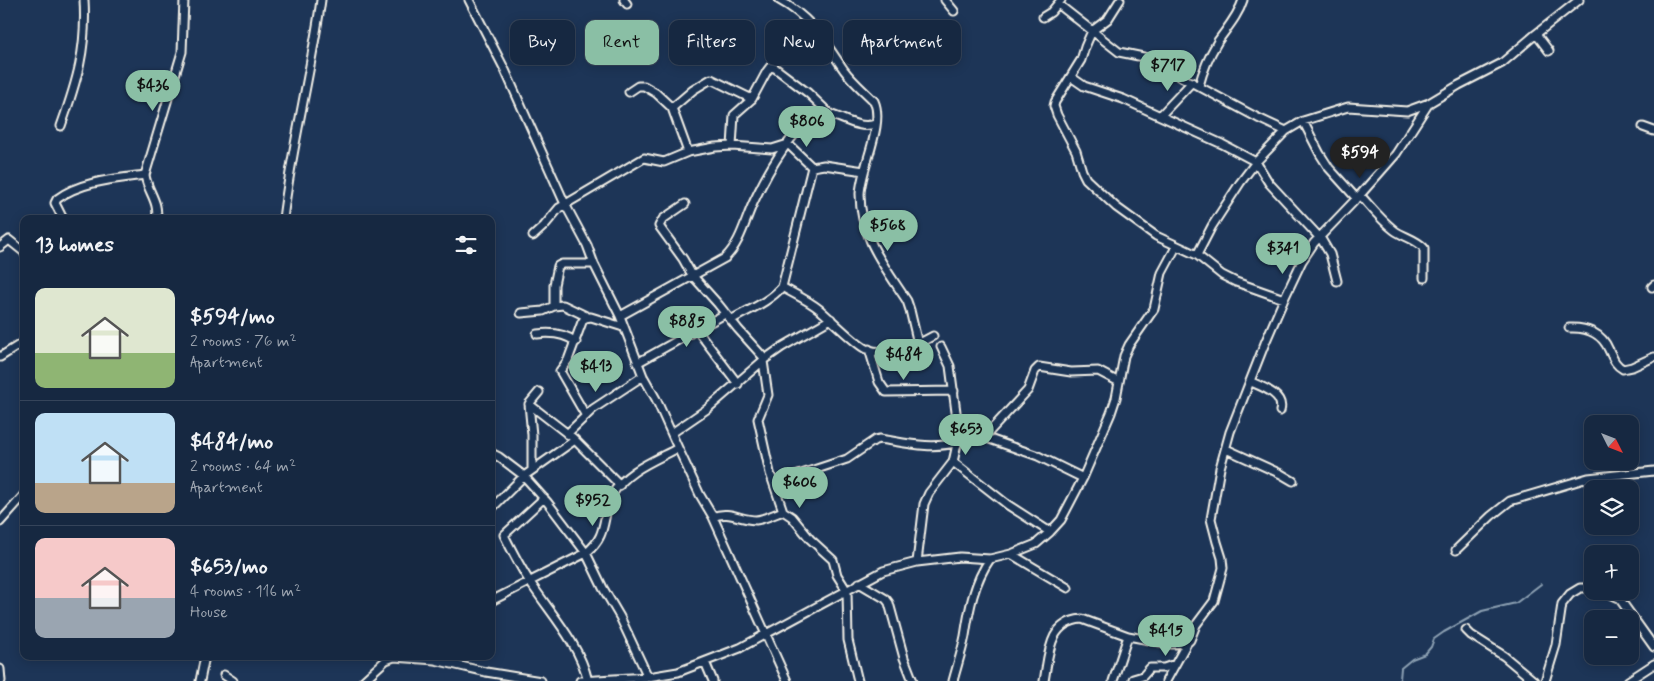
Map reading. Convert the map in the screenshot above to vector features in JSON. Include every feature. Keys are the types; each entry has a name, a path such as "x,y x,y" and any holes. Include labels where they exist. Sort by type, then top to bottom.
{"street":[{"path":"61,126 77,79 82,54 85,32 84,0"},
{"path":"156,215 157,208 147,186 145,175 182,52 184,0"},
{"path":"283,215 288,177 314,49 321,0"},
{"path":"469,0 505,70 565,204 587,245 594,264 620,316 637,363 713,517 787,681"},
{"path":"779,0 793,7 806,18 845,71 874,101 878,114 860,195 863,219 873,249 910,310 918,344"},
{"path":"945,0 954,11"},
{"path":"1120,0 1108,19 1092,31 1081,60 1056,97 1054,106 1076,152 1082,172 1086,178 1137,224 1176,247 1197,256 1216,272 1236,282 1284,299"},
{"path":"1160,116 1195,84 1209,56 1240,9 1243,0"},
{"path":"1197,256 1224,205 1256,162 1286,130 1302,120 1348,107 1407,111 1429,104 1444,93 1502,63 1579,0"},
{"path":"1042,16 1050,12 1059,2 1119,52 1138,57 1148,57 1258,118 1286,130"},
{"path":"1536,34 1549,51"},
{"path":"732,146 733,118 752,99 766,71 772,67 808,94 829,113 864,126 875,124"},
{"path":"1071,77 1084,86 1124,99 1256,162 1269,183 1320,238 1330,254 1336,281"},
{"path":"672,108 693,90 711,79 752,99"},
{"path":"629,92 638,86 644,86 656,93 672,108 688,152"},
{"path":"1166,681 1200,618 1214,601 1222,568 1222,558 1212,520 1220,468 1236,413 1284,299 1302,261 1320,238 1396,154 1429,104"},
{"path":"620,316 726,258 737,244 764,182 788,144 815,114 829,113"},
{"path":"1302,120 1329,168 1393,229 1405,238 1421,244 1424,248 1424,278"},
{"path":"1643,127 1654,131"},
{"path":"533,236 544,226 556,210 641,158 645,157 664,162 688,152 715,147 732,146 772,149 788,144"},
{"path":"788,144 812,167"},
{"path":"812,167 824,164 864,171"},
{"path":"731,320 766,301 782,287 812,167"},
{"path":"60,215 55,203 56,199 74,189 114,179 145,175"},
{"path":"685,204 663,219 659,226 692,275 764,360 768,395 758,419 764,449 783,511 792,516 810,538 833,560 837,575 847,591 848,645 858,681"},
{"path":"0,247 9,240 20,249"},
{"path":"544,498 504,535 529,581 579,654 585,681 648,677 678,672 740,648 883,571 917,562 960,557 990,559 1011,554 1036,544 1050,532 1060,520 1083,478 1111,413 1124,356 1129,345 1154,309 1162,273 1176,247"},
{"path":"554,306 554,285 558,266 562,264 594,264"},
{"path":"782,287 818,308 865,348 877,351 895,350 918,344 933,336"},
{"path":"521,313 543,312 554,306 563,305 588,316 623,326"},
{"path":"637,363 725,314"},
{"path":"586,416 560,372 576,342 582,322 588,316"},
{"path":"672,433 707,409 782,347 831,319"},
{"path":"1569,328 1578,328 1598,334 1608,347 1615,363 1624,369 1632,368 1654,357"},
{"path":"697,330 738,384"},
{"path":"537,334 546,332 565,335 576,342"},
{"path":"1,354 20,344"},
{"path":"917,562 924,504 929,493 953,462 958,442 959,431 950,366 941,347"},
{"path":"869,349 879,382 886,392 954,391"},
{"path":"978,435 989,432 1024,396 1035,371 1039,367 1071,372 1098,371 1119,382"},
{"path":"567,434 616,392 643,376"},
{"path":"1250,382 1276,396 1280,402 1280,411"},
{"path":"532,470 532,435 529,404 539,392"},
{"path":"529,404 575,440 620,485"},
{"path":"959,431 978,435 1038,456 1083,478"},
{"path":"774,483 847,459 875,440 880,439 926,446 945,446 958,442"},
{"path":"495,505 524,476 575,440"},
{"path":"495,599 592,549 604,530 612,496 620,485 630,475 678,448"},
{"path":"1226,449 1294,481"},
{"path":"495,455 524,476 544,498 586,553 603,588 620,616 648,677"},
{"path":"953,462 1008,505 1050,532"},
{"path":"1456,550 1510,501 1588,478 1654,471"},
{"path":"0,522 20,500"},
{"path":"713,517 725,514 755,520 783,511"},
{"path":"1011,554 1068,588"},
{"path":"953,681 973,594 983,568 990,559"},
{"path":"860,583 886,599 913,681"},
{"path":"1545,681 1556,645 1562,604 1570,594 1580,588 1584,588"},
{"path":"1620,600 1654,647"},
{"path":"1044,681 1052,640 1069,622 1082,619 1128,636 1171,644 1187,643"},
{"path":"1466,630 1504,656 1534,681"},
{"path":"1113,681 1128,636"},
{"path":"200,681 204,660"},
{"path":"364,681 386,660"},
{"path":"434,660 486,672 541,681"},
{"path":"704,662 714,681"},
{"path":"1133,679 1143,676 1150,668 1164,668 1175,664"},
{"path":"1628,681 1654,664"},
{"path":"0,669 0,681"},
{"path":"224,675 233,681"}],"waterway":[{"path":"1398,681 1401,668 1412,659 1425,654 1431,647 1434,639 1444,632 1482,611 1516,603 1541,584"}]}
